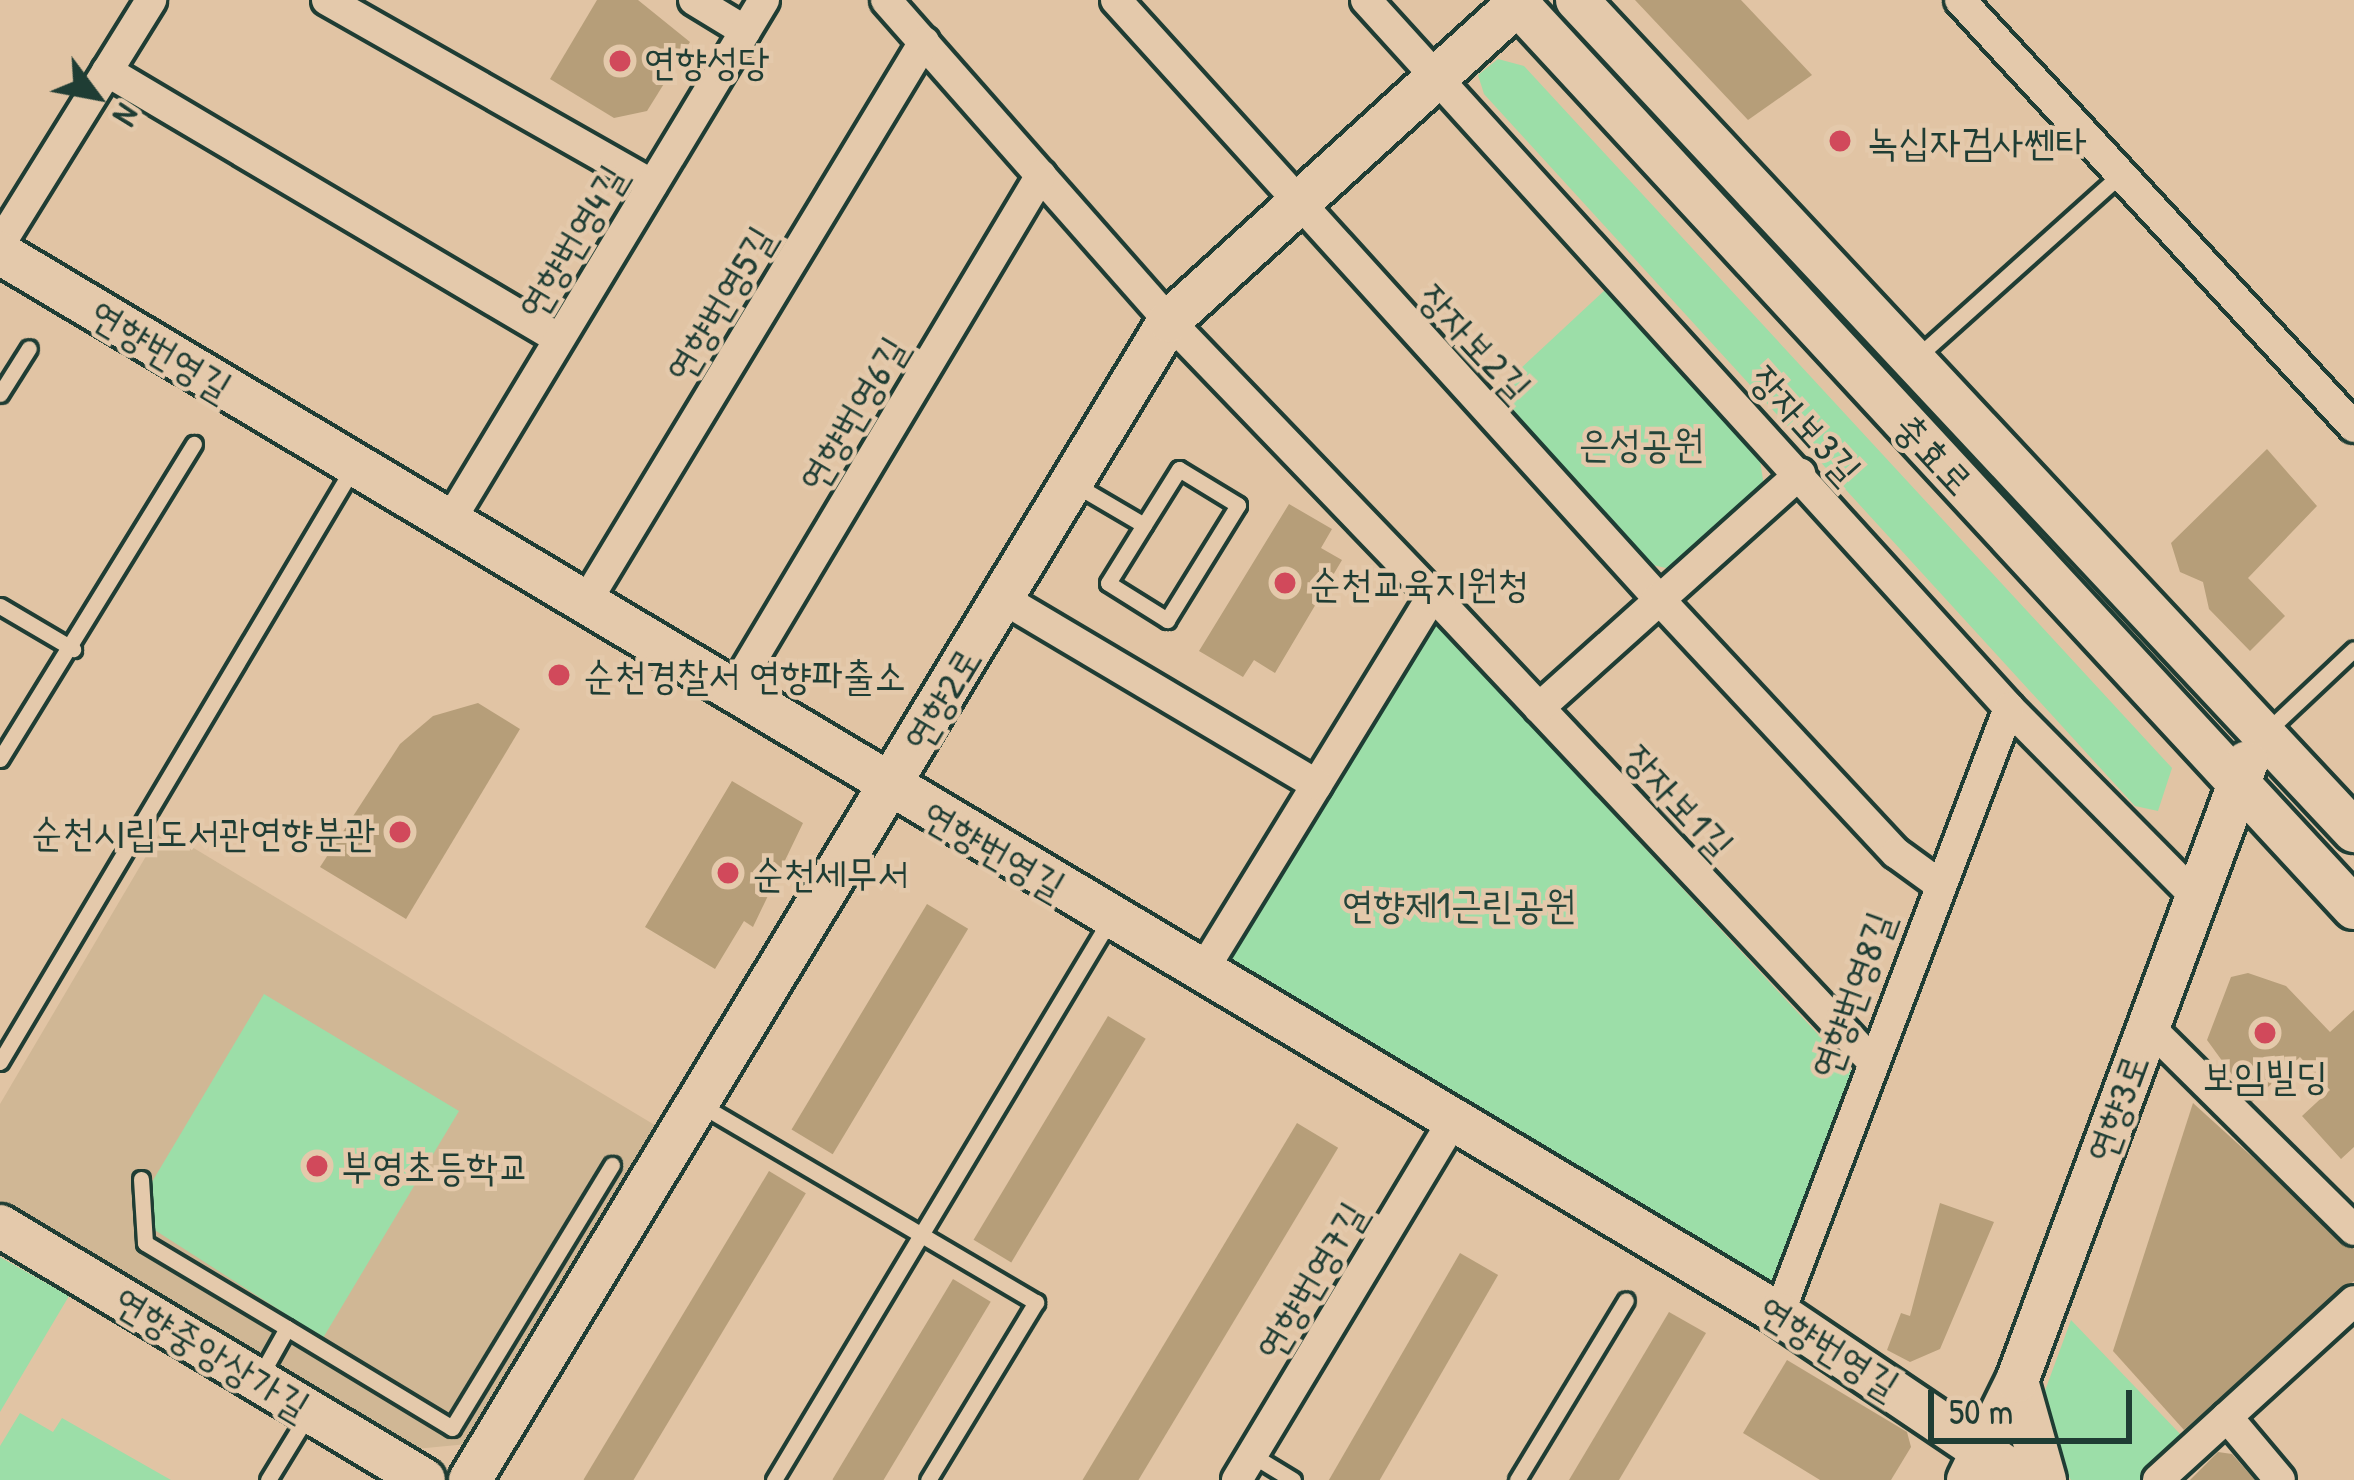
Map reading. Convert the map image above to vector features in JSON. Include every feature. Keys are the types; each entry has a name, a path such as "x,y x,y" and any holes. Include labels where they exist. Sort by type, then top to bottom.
{"street":[{"path":"0,244 151,0"},
{"path":"327,0 652,184"},
{"path":"694,0 745,31"},
{"name":"연향번영4길","path":"448,524 764,0"},
{"path":"886,0 1169,321"},
{"name":"장자보2길","path":"1116,0 1294,202 1658,598 1936,882"},
{"name":"장자보3길","path":"1366,0 2009,708 2194,895"},
{"name":"충효로","path":"1577,0 2354,831"},
{"path":"1960,0 2354,427"},
{"name":"연향2로","path":"470,1480 1169,321 1433,73 1518,1"},
{"name":"충효로","path":"1518,1 2354,908"},
{"name":"연향번영5길","path":"584,605 924,42"},
{"path":"107,71 559,339"},
{"name":"연향번영6길","path":"732,693 1041,176"},
{"name":"연향번영길","path":"0,254 888,788 1779,1314 1987,1469 2025,1480"},
{"name":"장자보1길","path":"1169,321 1869,1058"},
{"path":"1539,708 1800,474"},
{"path":"1203,970 1433,595"},
{"path":"1002,598 1317,785"},
{"name":"연향번영8길","path":"1779,1314 1869,1058 2009,708"},
{"name":"연향3로","path":"1987,1469 2236,780 2263,735"},
{"path":"2148,1026 2354,1230"},
{"name":"연향번영7길","path":"1244,1467 1452,1122"},
{"name":"연향중앙상가길","path":"0,1226 424,1480"},
{"path":"2158,1480 2354,1301"},
{"path":"2017,1381 2045,1480"},
{"path":"2228,1417 2280,1480"}],"lane":[{"path":"1913,360 2121,174"},
{"path":"0,394 29,348"},
{"path":"3,748 74,649 194,444"},
{"path":"0,1062 354,466"},
{"path":"1179,469 1238,505 1167,620 1108,583 1144,526 1179,469"},
{"path":"1072,483 1144,526"},
{"path":"0,606 74,649"},
{"path":"2263,735 2354,649"},
{"path":"774,1480 1111,918"},
{"path":"698,1103 1036,1302 928,1480"},
{"path":"141,1178 145,1243 452,1428 612,1166"},
{"path":"1517,1480 1626,1300"},
{"path":"257,1380 287,1328"},
{"path":"268,1480 309,1412"},
{"path":"1244,1467 1293,1480"}],"shaded area":[{"name":"부영초등학교","path":"162,829 658,1127 468,1444 415,1449 0,1204 0,1104"}],"green space":[{"path":"1498,59 1524,66 2172,768 2158,811 2135,806 1484,94 1478,75"},
{"name":"은성공원","path":"1606,289 1759,454 1765,493 1679,571 1644,563 1490,397"},
{"name":"연향제1근린공원","path":"1433,620 1854,1073 1767,1292 1232,972 1230,943"},
{"path":"264,994 459,1111 323,1338 150,1227 146,1192"},
{"path":"0,1257 69,1296 0,1412"},
{"path":"2071,1320 2183,1437 2141,1480 2071,1480 2052,1454 2043,1396"},
{"path":"20,1413 53,1432 62,1418 171,1480 0,1480 0,1446"}],"building":[{"name":"연향성당","path":"597,0 638,0 690,42 647,111 614,118 550,79"},
{"path":"1635,0 1741,0 1812,75 1748,120"},
{"path":"2267,449 2317,506 2248,578 2285,616 2250,651 2209,609 2203,582 2180,572 2171,543"},
{"name":"순천교육지원청","path":"1289,504 1332,529 1321,548 1342,560 1275,673 1254,660 1243,677 1199,651"},
{"name":"순천시립도서관연향분관","path":"478,703 520,729 406,919 320,867 400,744 433,716"},
{"name":"순천세무서","path":"732,781 803,823 753,927 744,921 715,969 645,927"},
{"path":"927,904 968,929 833,1154 792,1129"},
{"name":"보임빌딩","path":"2248,973 2286,986 2330,1032 2354,1010 2354,1147 2341,1159 2302,1116 2330,1090 2300,1057 2252,1102 2207,1040 2231,977"},
{"path":"1108,1016 1146,1039 1011,1262 974,1240"},
{"path":"2193,1103 2354,1249 2354,1281 2184,1430 2113,1351"},
{"path":"1297,1123 1338,1148 1138,1480 1082,1480"},
{"path":"769,1171 806,1193 633,1480 584,1480"},
{"path":"1940,1203 1994,1222 1940,1349 1910,1362 1887,1350 1901,1313 1910,1316"},
{"path":"1460,1253 1498,1275 1380,1480 1329,1480"},
{"path":"953,1279 991,1302 884,1480 832,1480"},
{"path":"1669,1312 1706,1333 1619,1480 1569,1480"},
{"path":"1787,1360 1907,1432 1911,1447 1891,1480 1820,1480 1743,1433"},
{"path":"2218,1452 2232,1454 2255,1480 2190,1480"}],"place":[{"name":"연향성당","path":"620,61"},
{"name":"녹십자검사쎈타","path":"1840,141"},
{"name":"순천교육지원청","path":"1285,583"},
{"name":"순천경찰서 연향파출소","path":"559,675"},
{"name":"순천시립도서관연향분관","path":"400,832"},
{"name":"순천세무서","path":"728,873"},
{"name":"보임빌딩","path":"2265,1033"},
{"name":"부영초등학교","path":"317,1166"}]}
